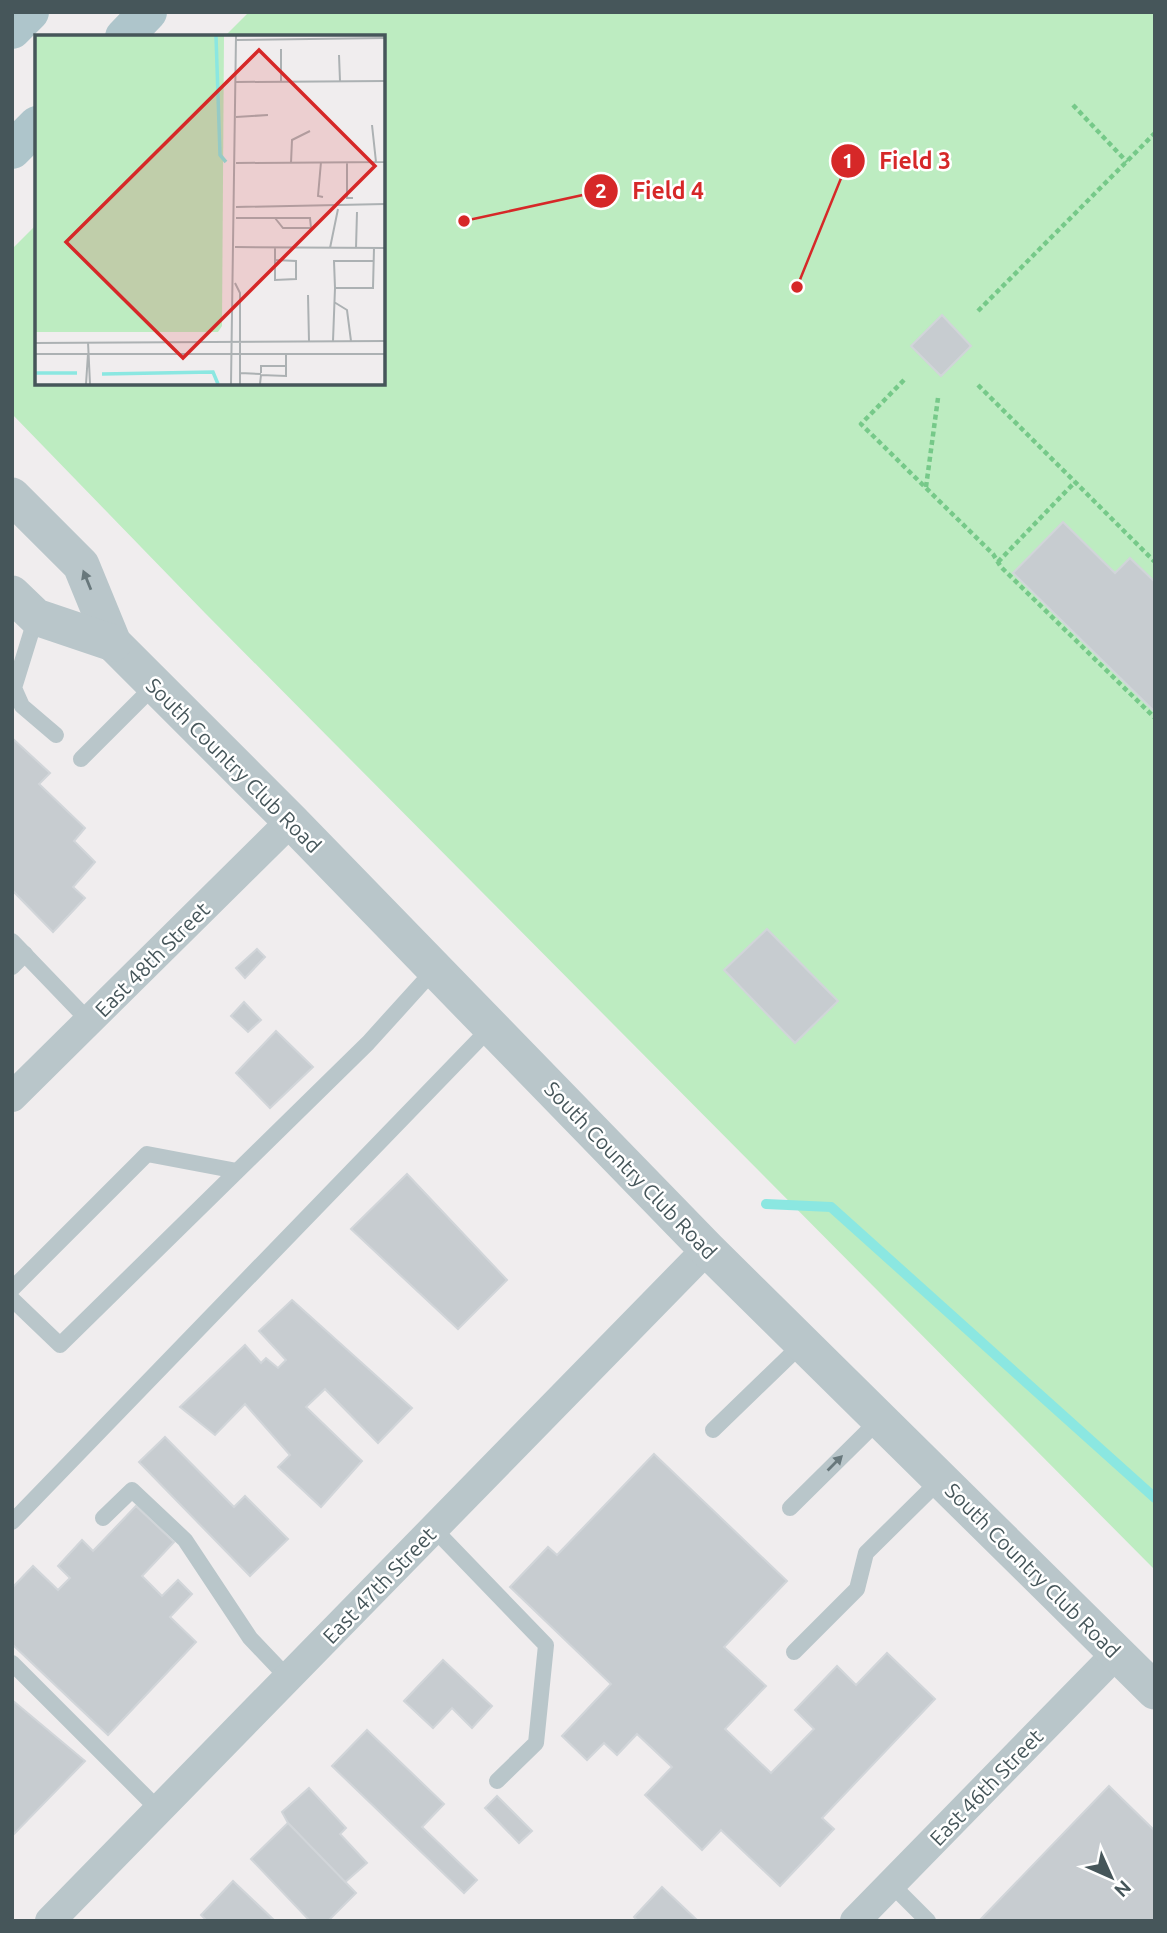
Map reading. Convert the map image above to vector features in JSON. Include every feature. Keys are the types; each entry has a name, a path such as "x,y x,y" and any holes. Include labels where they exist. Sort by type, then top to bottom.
{"main road":[{"path":"12,30 30,12"},
{"path":"126,35 148,12"},
{"path":"12,150 35,127"}],"street":[{"name":"South Country Club Road","path":"12,496 81,565 113,643"},
{"name":"South Country Club Road","path":"24,605 113,643 291,821 707,1249 1155,1690"},
{"name":"East 48th Street","path":"12,1097 291,821"},
{"name":"East 47th Street","path":"50,1921 707,1249"},
{"name":"East 46th Street","path":"855,1921 1117,1653"}],"lane":[{"path":"24,605 14,688 22,706 56,735"},
{"path":"81,759 155,685"},
{"path":"12,942 89,1021"},
{"path":"12,967 25,954"},
{"path":"12,1300 60,1345 368,1043 435,969"},
{"path":"12,1522 491,1027"},
{"path":"12,1289 147,1154 237,1171"},
{"path":"713,1430 803,1343"},
{"path":"790,1508 880,1419"},
{"path":"794,1652 857,1589 866,1553 941,1479"},
{"path":"103,1518 132,1490 185,1540 250,1638 288,1678"},
{"path":"433,1529 546,1645 536,1743 497,1781"},
{"path":"12,1663 159,1810"},
{"path":"891,1884 928,1921"}],"path":[{"path":"1073,105 1127,162"},
{"path":"978,311 1155,133"},
{"path":"904,380 861,424 1155,718"},
{"path":"978,385 1155,562"},
{"path":"925,488 938,398"},
{"path":"998,562 1075,482"}],"green space":[{"path":"249,12 1155,12 1155,1570 205,613 12,414 12,249 35,226 35,385 385,385 385,35 226,35"}],"building":[{"path":"942,315 971,346 941,376 911,346"},
{"path":"1063,522 1115,573 1130,558 1155,582 1155,712 1013,573"},
{"path":"12,738 50,773 39,784 85,828 74,841 95,862 73,887 85,898 53,932 12,890"},
{"path":"767,929 838,1001 795,1043 724,970"},
{"path":"257,949 265,957 245,978 236,968"},
{"path":"244,1002 261,1020 248,1032 231,1016"},
{"path":"276,1031 313,1067 270,1108 236,1073"},
{"path":"407,1174 507,1280 458,1329 351,1229"},
{"path":"292,1300 412,1408 378,1443 325,1389 306,1407 362,1461 321,1507 278,1467 290,1455 245,1404 215,1435 180,1407 245,1345 261,1363 266,1358 278,1368 286,1360 259,1331"},
{"path":"165,1437 234,1507 245,1496 288,1539 250,1576 139,1462"},
{"path":"654,1454 787,1581 724,1647 766,1686 725,1729 771,1773 814,1729 795,1710 837,1666 856,1685 887,1653 935,1699 822,1818 834,1829 780,1886 721,1830 702,1850 645,1795 672,1767 637,1734 617,1755 604,1743 587,1760 562,1736 611,1684 510,1587 548,1547 557,1555"},
{"path":"136,1506 174,1542 142,1576 162,1596 178,1580 192,1594 170,1617 196,1642 108,1735 12,1644 12,1588 33,1566 58,1590 70,1578 58,1566 82,1540 93,1551"},
{"path":"443,1660 492,1706 472,1728 452,1708 433,1728 404,1701"},
{"path":"12,1700 85,1761 12,1836"},
{"path":"367,1730 444,1804 422,1827 477,1880 464,1893 332,1766"},
{"path":"1109,1786 1155,1831 1155,1921 979,1921"},
{"path":"309,1788 346,1828 340,1834 367,1863 344,1883 288,1823 282,1812"},
{"path":"497,1796 532,1831 519,1843 485,1808"},
{"path":"288,1823 356,1893 328,1921 310,1921 251,1859"},
{"path":"233,1881 275,1921 207,1921 201,1915"},
{"path":"662,1887 698,1921 638,1921 634,1917"}],"waterway":[{"path":"766,1204 831,1207 1155,1498"}],"place":[{"name":"Field 4","path":"464,221"},
{"name":"Field 3","path":"797,287"}]}
